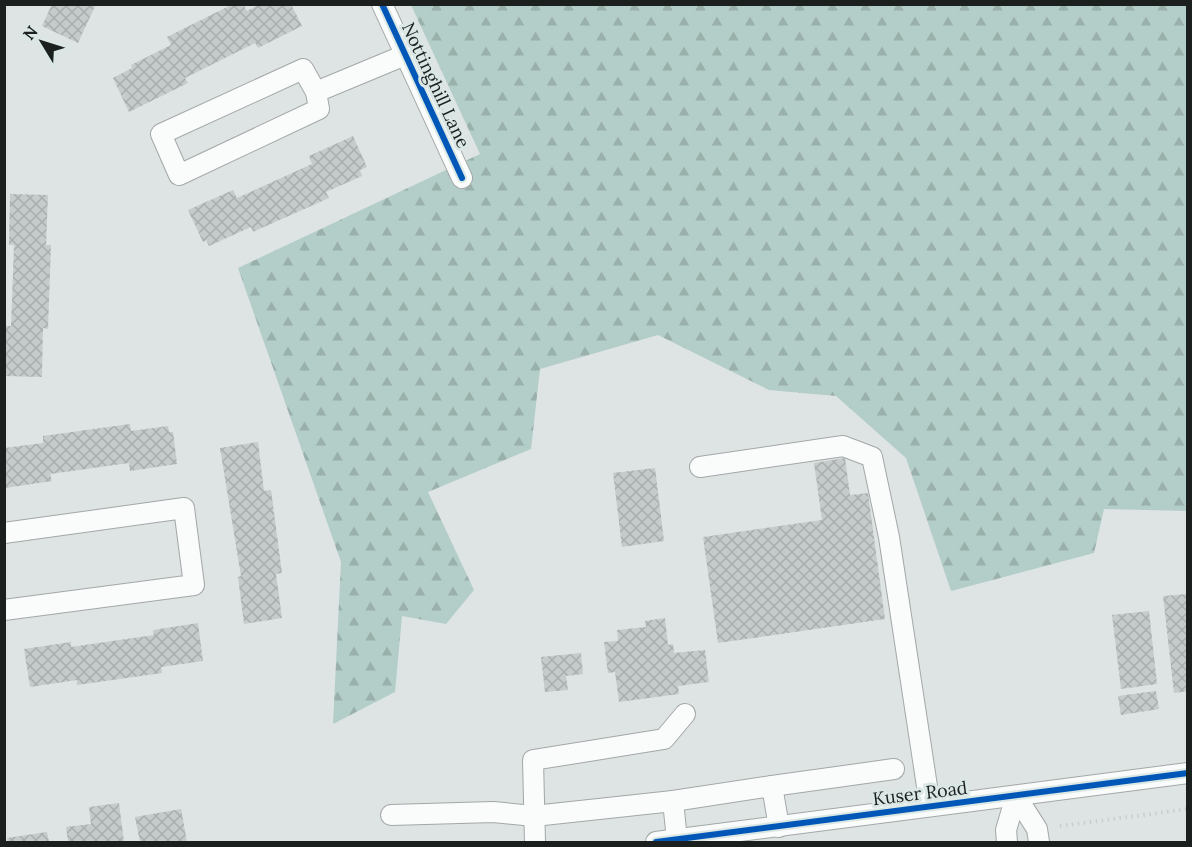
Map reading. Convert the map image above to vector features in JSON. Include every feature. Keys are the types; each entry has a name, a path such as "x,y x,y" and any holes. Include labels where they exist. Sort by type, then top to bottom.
{"street":[{"name":"Nottinghill Lane","path":"382,4 462,178"},
{"path":"316,92 405,55"},
{"path":"303,69 316,92 319,109 179,175 161,134 303,69"},
{"path":"700,467 843,446 872,457 889,537 930,806"},
{"path":"4,533 184,508 194,585 4,609"},
{"path":"535,843 532,760 664,739 685,714"},
{"path":"391,814 492,812 534,816 673,801 894,769"},
{"name":"Kuser Road","path":"656,843 1188,773"},
{"path":"772,786 779,827"},
{"path":"1007,843 1006,830 1016,796"},
{"path":"1016,796 1037,829 1039,843"},
{"path":"673,801 677,840"}],"path":[{"path":"1060,826 1188,809"}],"green space":[{"path":"411,5 1187,5 1187,511 1104,509 1094,553 951,591 906,458 836,396 769,390 658,335 540,369 531,449 428,492 474,590 446,624 402,616 395,692 333,724 341,562 238,268 480,154"}],"building":[{"path":"52,4 96,4 78,43 42,26"},
{"path":"233,4 243,4 247,11 260,4 291,4 302,26 258,48 255,43 185,78 188,83 129,112 113,78 132,68 131,65 171,45 167,37"},
{"path":"353,136 367,167 360,170 362,176 326,192 329,198 253,232 251,227 209,246 206,240 203,242 188,210 233,190 237,198 312,164 309,156"},
{"path":"10,194 48,195 46,245 51,245 48,329 43,328 42,377 4,376 6,326 11,326 14,245 9,245"},
{"path":"130,424 131,431 168,426 169,432 173,432 177,464 130,471 129,463 50,474 52,481 5,488 4,448 43,443 43,436"},
{"path":"258,442 264,491 271,490 282,573 276,574 282,618 244,624 238,577 241,576 220,448"},
{"path":"845,458 850,495 868,493 885,619 718,643 703,537 822,520 814,463"},
{"path":"655,468 664,541 622,547 613,473"},
{"path":"1187,594 1188,691 1174,693 1163,596"},
{"path":"1149,611 1157,684 1121,689 1112,615"},
{"path":"665,618 668,645 673,644 674,653 705,650 709,682 678,686 679,694 619,702 615,672 608,673 604,642 618,641 617,630 646,627 645,621"},
{"path":"198,623 203,661 161,667 162,673 77,685 77,680 30,687 24,649 71,642 71,647 154,635 153,630"},
{"path":"581,653 583,674 566,676 568,690 545,692 541,657"},
{"path":"1156,691 1159,709 1121,715 1118,696"},
{"path":"119,803 124,842 68,842 66,827 91,824 89,807"},
{"path":"181,809 187,842 140,842 135,817"},
{"path":"47,832 49,842 8,842 7,838"}],"cycle path":[{"path":"382,4 462,178"},
{"path":"656,842 1188,773"}]}
